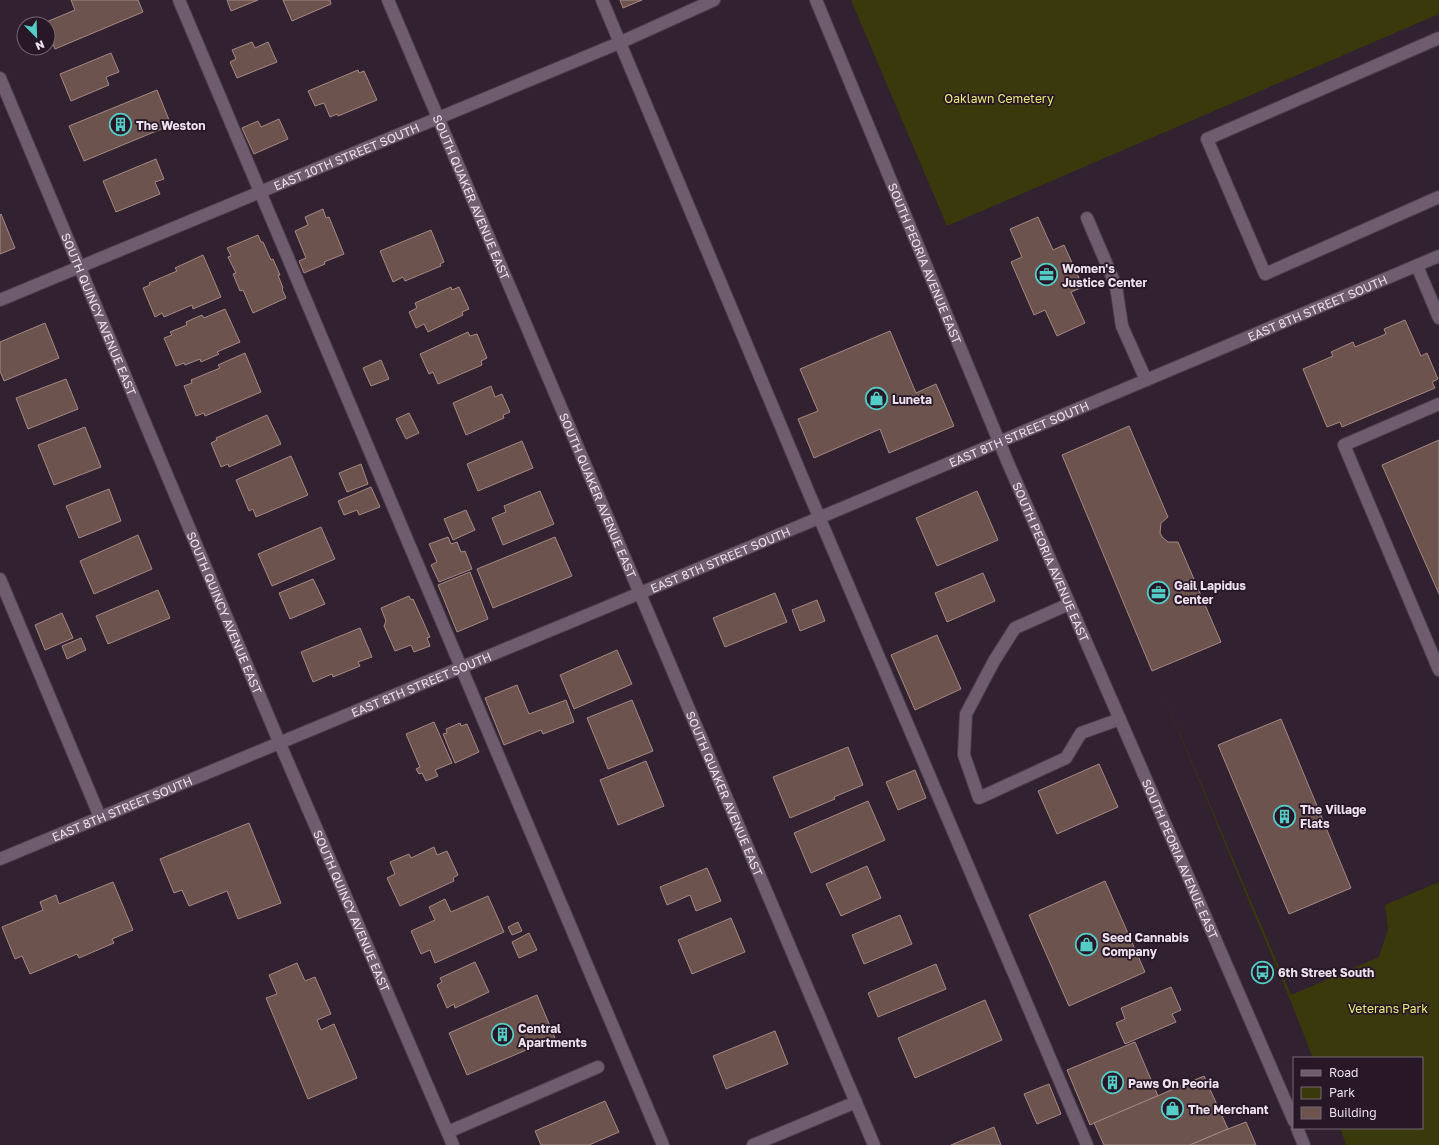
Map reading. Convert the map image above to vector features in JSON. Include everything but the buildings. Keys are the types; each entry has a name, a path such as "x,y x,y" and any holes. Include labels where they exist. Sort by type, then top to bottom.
{"street":[{"path":"179,0 459,668 663,1145"},
{"name":"SOUTH QUAKER AVENUE EAST","path":"388,0 874,1145"},
{"path":"602,0 819,517 1087,1145"},
{"name":"EAST 10TH STREET SOUTH","path":"0,300 620,43 714,0"},
{"name":"SOUTH PEORIA AVENUE EAST","path":"816,0 999,442 1293,1119"},
{"path":"1438,40 1207,138 1265,274 1439,197"},
{"name":"SOUTH QUINCY AVENUE EAST","path":"0,78 280,744 453,1145"},
{"path":"1087,218 1116,286 1122,326 1146,380"},
{"name":"EAST 8TH STREET SOUTH","path":"0,859 280,744 1439,256"},
{"path":"1416,266 1439,318"},
{"path":"1439,404 1344,445 1439,670"},
{"path":"0,579 100,817"},
{"path":"1069,604 1015,628 994,660 966,714 964,755 979,798 1066,758 1081,733 1120,719"},
{"path":"448,1132 598,1067"},
{"path":"753,1145 856,1102"},
{"path":"1297,1129 1304,1145"}],"green space":[{"name":"Oaklawn Cemetery","path":"851,0 1439,0 1439,14 947,226"},
{"name":"Veterans Park","path":"1157,680 1291,995 1379,957 1388,929 1385,905 1439,882 1439,1145 1346,1145 1340,1129 1423,1129 1423,1057 1313,1057"}],"place":[{"name":"The Weston","path":"120,125"},
{"name":"Women's Justice Center","path":"1047,275"},
{"name":"Luneta","path":"877,399"},
{"name":"Gail Lapidus Center","path":"1159,592"},
{"name":"The Village Flats","path":"1285,816"},
{"name":"Seed Cannabis Company","path":"1087,944"},
{"name":"6th Street South","path":"1263,972"},
{"name":"Central Apartments","path":"502,1035"},
{"name":"Paws On Peoria","path":"1113,1083"},
{"name":"The Merchant","path":"1173,1109"}]}
